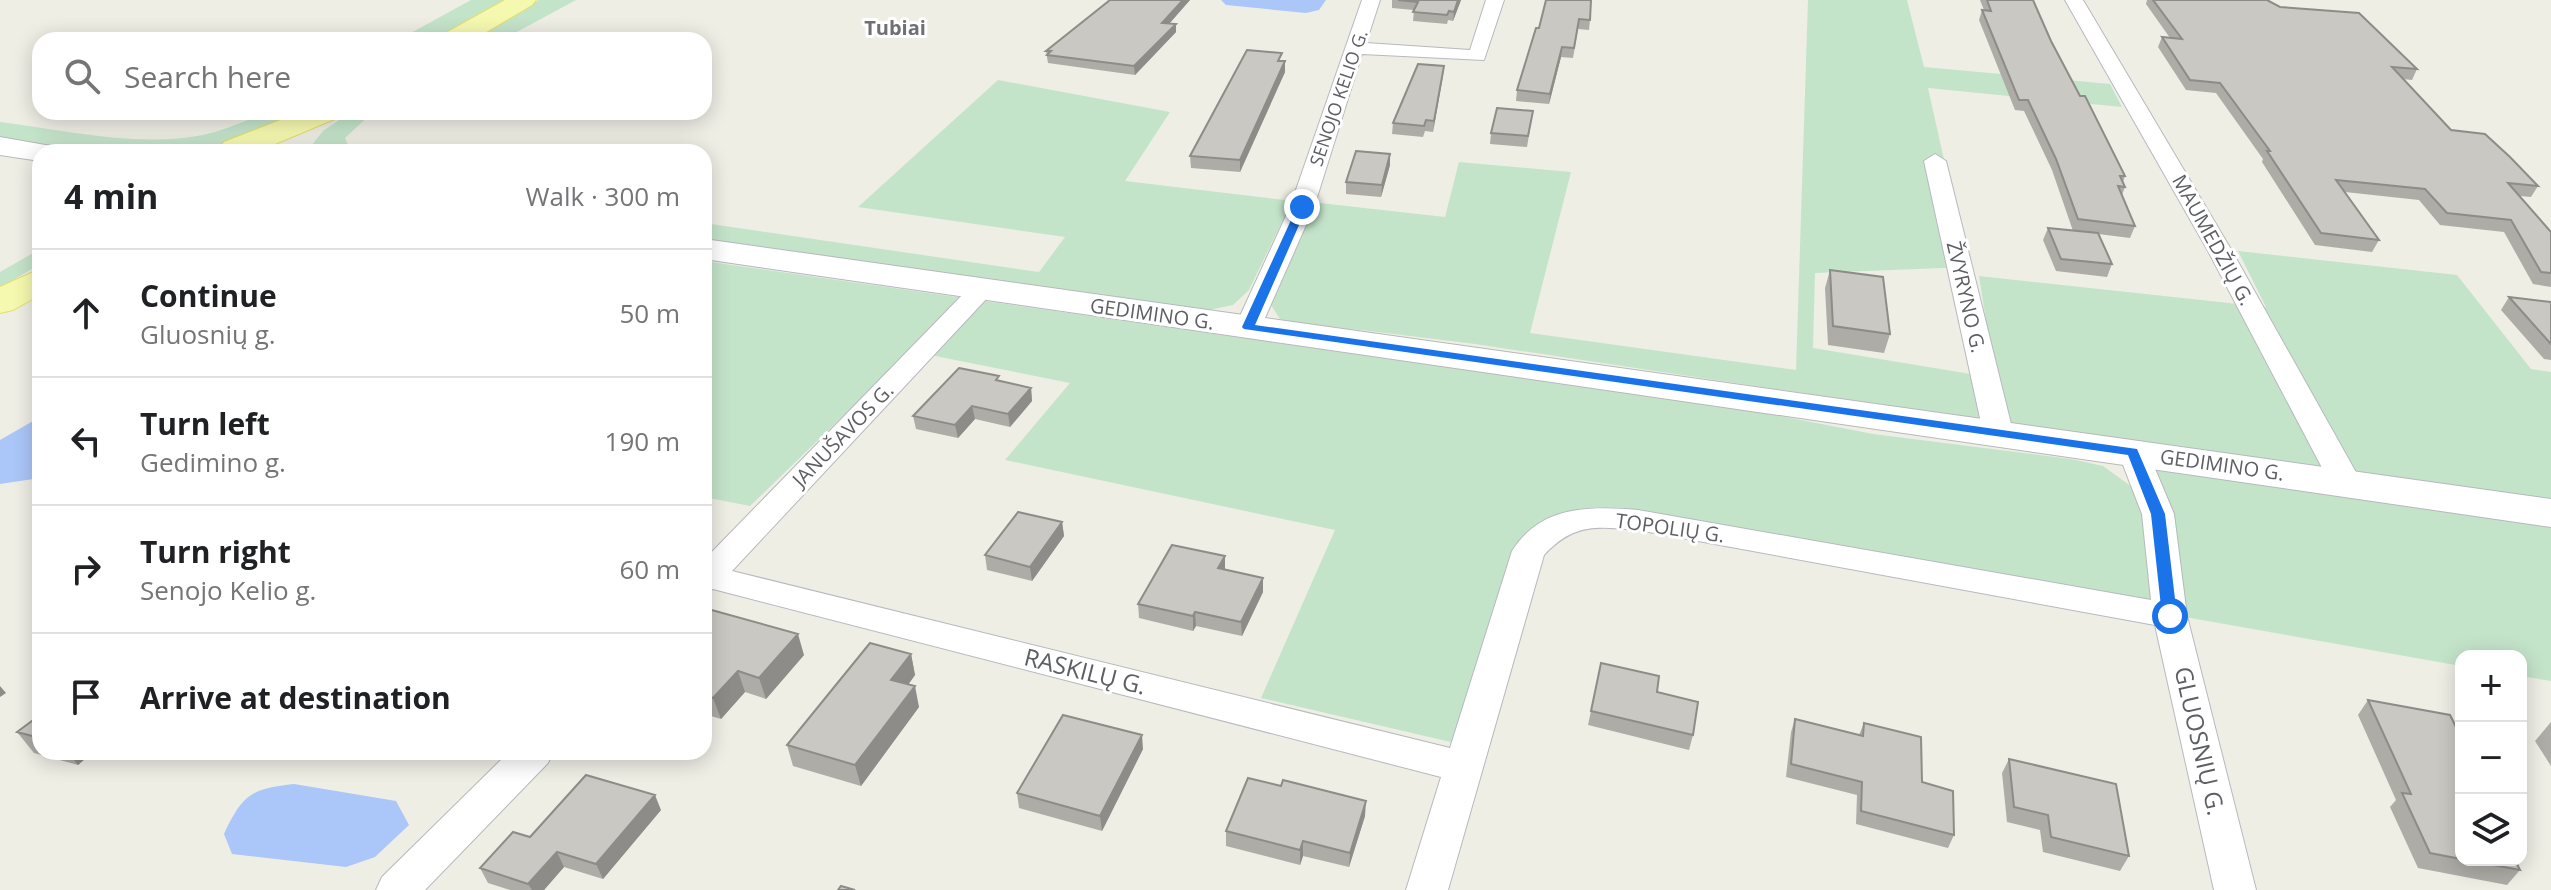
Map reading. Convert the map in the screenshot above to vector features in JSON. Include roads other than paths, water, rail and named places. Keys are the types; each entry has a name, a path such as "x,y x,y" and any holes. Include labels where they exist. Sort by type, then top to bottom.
{"main road":[{"path":"468,32 523,0"},
{"path":"243,144 308,120"},
{"path":"304,144 328,120"},
{"path":"0,146 32,151"},
{"name":"GEDIMINO G.","path":"712,250 2551,513"}],"street":[{"name":"SENOJO KELIO G.","path":"1248,327 1302,207 1371,0"},
{"path":"1356,48 1477,56 1495,0"},
{"name":"MAUMEDŽIŲ G.","path":"2074,0 2213,238 2346,483"},
{"name":"ŽVYRYNO G.","path":"1935,161 1998,432"},
{"name":"JANUŠAVOS G.","path":"712,572 981,290"},
{"name":"GLUOSNIŲ G.","path":"2133,452 2158,514 2170,616 2235,890"},
{"name":"TOPOLIŲ G.","path":"1427,890 1529,551 1547,529 1581,517 1638,520 2170,616"},
{"name":"RASKILŲ G.","path":"712,579 1463,767"},
{"path":"397,890 526,760"}],"water":[{"path":"1221,0 1326,0 1319,10 1306,13 1226,5"},
{"path":"32,422 32,479 0,484 0,440"},
{"path":"294,784 396,801 409,825 375,857 346,867 232,854 224,834 243,802 258,791"}],"district":[{"name":"Tubiai","path":"895,28"}]}
